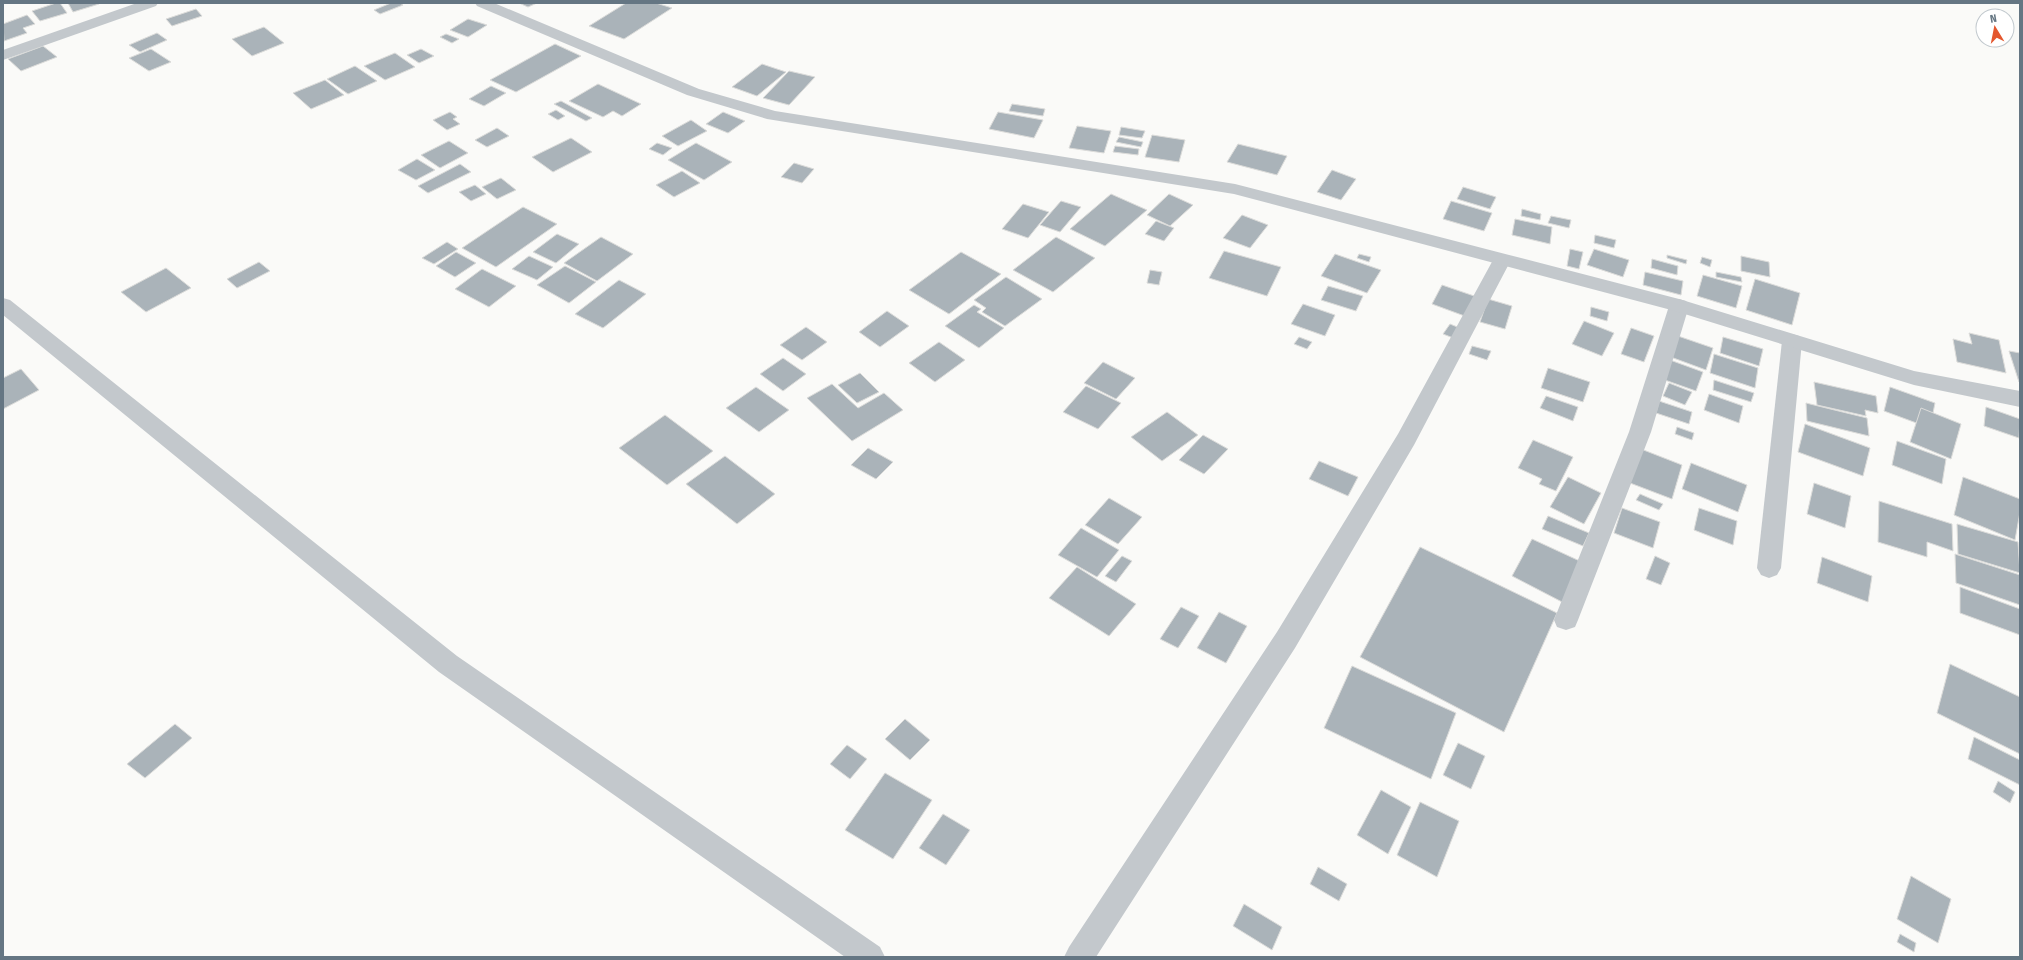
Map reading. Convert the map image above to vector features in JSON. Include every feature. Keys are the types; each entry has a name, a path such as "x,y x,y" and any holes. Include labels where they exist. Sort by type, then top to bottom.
{"street":[{"path":"3,55 151,3"},
{"path":"482,3 693,92 773,116 1235,189 1679,306 1914,378 2020,399"},
{"path":"1079,957 1286,640 1406,439 1502,260"},
{"path":"3,305 448,664 870,957"},
{"path":"1566,620 1640,432 1679,306"},
{"path":"1769,568 1792,341"}],"building":[{"path":"60,3 67,13 40,21 32,11"},
{"path":"68,3 98,3 99,4 73,12"},
{"path":"391,3 400,3 403,5 380,14 374,10"},
{"path":"519,3 537,3 528,7"},
{"path":"626,3 656,3 672,8 624,39 589,26"},
{"path":"196,9 202,16 172,26 166,19"},
{"path":"27,15 35,24 23,28 27,33 4,41 3,24"},
{"path":"468,19 487,25 468,37 450,30"},
{"path":"264,27 284,43 252,56 232,39"},
{"path":"157,33 167,40 140,52 129,45"},
{"path":"446,34 459,39 452,43 440,37"},
{"path":"555,44 581,56 516,92 490,80"},
{"path":"43,46 57,57 21,71 8,59"},
{"path":"151,49 171,62 149,71 129,58"},
{"path":"421,49 434,56 419,63 407,55"},
{"path":"395,53 415,67 385,80 364,66"},
{"path":"762,64 786,72 757,96 732,87"},
{"path":"355,66 377,81 348,94 327,79"},
{"path":"789,71 815,77 789,105 763,98"},
{"path":"325,80 344,95 311,109 293,93"},
{"path":"598,84 641,104 622,116 613,111 603,117 569,101"},
{"path":"491,86 506,93 484,106 469,99"},
{"path":"561,101 592,118 586,121 554,104"},
{"path":"1012,104 1045,109 1043,116 1009,111"},
{"path":"556,110 565,116 558,120 548,114"},
{"path":"450,112 457,117 453,119 460,124 447,130 433,120"},
{"path":"723,112 745,121 728,133 706,124"},
{"path":"998,112 1043,120 1034,138 989,129"},
{"path":"691,120 707,131 678,146 662,136"},
{"path":"1077,126 1111,131 1104,153 1069,148"},
{"path":"1121,127 1145,131 1142,138 1119,135"},
{"path":"497,128 509,136 487,147 475,140"},
{"path":"1152,135 1185,140 1179,162 1145,157"},
{"path":"1119,137 1143,142 1141,147 1116,142"},
{"path":"571,138 592,152 553,172 532,157"},
{"path":"449,141 468,153 440,168 421,155"},
{"path":"657,143 672,148 663,155 649,149"},
{"path":"696,143 732,162 704,180 668,160"},
{"path":"1238,144 1287,156 1277,175 1227,162"},
{"path":"1115,146 1139,149 1138,155 1113,152"},
{"path":"417,159 435,170 416,180 398,170"},
{"path":"794,163 814,169 802,183 781,177"},
{"path":"460,164 471,172 428,193 418,186"},
{"path":"1332,170 1356,179 1341,200 1317,192"},
{"path":"682,171 700,183 674,197 656,185"},
{"path":"501,178 516,190 497,199 482,187"},
{"path":"475,185 486,194 471,201 459,192"},
{"path":"1463,187 1496,197 1490,209 1457,199"},
{"path":"1111,194 1147,210 1105,246 1070,229"},
{"path":"1169,194 1193,205 1170,226 1147,215"},
{"path":"1061,201 1081,207 1060,232 1040,225"},
{"path":"1451,201 1492,213 1484,231 1443,219"},
{"path":"1023,204 1049,212 1028,238 1002,229"},
{"path":"523,207 557,224 496,267 462,248"},
{"path":"1522,209 1541,214 1540,220 1521,216"},
{"path":"1242,215 1268,225 1250,248 1223,238"},
{"path":"1551,216 1571,220 1569,228 1548,223"},
{"path":"1515,219 1552,227 1550,244 1512,235"},
{"path":"1156,221 1174,228 1164,241 1145,234"},
{"path":"557,234 579,244 556,263 533,252"},
{"path":"1595,235 1616,240 1614,248 1594,243"},
{"path":"601,237 633,254 597,281 564,263"},
{"path":"1056,237 1095,258 1053,292 1013,270"},
{"path":"447,242 458,249 434,264 422,258"},
{"path":"1570,249 1583,252 1579,269 1567,266"},
{"path":"1594,249 1629,260 1623,277 1587,265"},
{"path":"1224,251 1281,267 1267,296 1209,278"},
{"path":"456,252 476,263 455,277 436,266"},
{"path":"961,252 1001,274 949,314 909,290"},
{"path":"1335,254 1381,270 1367,293 1321,276"},
{"path":"1359,254 1371,257 1369,262 1357,258"},
{"path":"1667,255 1687,260 1686,264 1667,258"},
{"path":"529,256 553,267 537,280 512,269"},
{"path":"1741,256 1769,262 1770,277 1741,271"},
{"path":"1702,257 1712,260 1710,267 1700,263"},
{"path":"1652,259 1678,266 1677,275 1651,268"},
{"path":"259,262 270,271 237,288 227,279"},
{"path":"565,266 596,282 569,303 537,285"},
{"path":"166,268 191,288 146,312 121,292"},
{"path":"482,269 516,286 489,307 455,289"},
{"path":"1150,270 1162,272 1159,285 1147,283"},
{"path":"1645,272 1683,281 1681,295 1643,285"},
{"path":"1716,272 1741,277 1742,282 1716,277"},
{"path":"1703,275 1742,286 1736,308 1697,296"},
{"path":"1006,277 1042,299 1005,326 982,312 986,308 974,300"},
{"path":"1755,279 1800,293 1792,325 1746,310"},
{"path":"619,280 646,294 603,328 575,314"},
{"path":"1442,285 1480,298 1470,318 1432,304"},
{"path":"1328,286 1363,296 1356,311 1321,300"},
{"path":"1488,299 1512,306 1505,329 1480,322"},
{"path":"1303,304 1335,315 1325,336 1291,324"},
{"path":"974,305 981,309 977,312 1004,328 979,348 945,326"},
{"path":"1591,307 1609,312 1607,321 1590,316"},
{"path":"887,311 909,326 880,347 859,332"},
{"path":"1584,321 1614,333 1602,356 1572,344"},
{"path":"1450,324 1467,331 1461,341 1443,334"},
{"path":"806,327 827,342 802,360 780,345"},
{"path":"1631,328 1654,336 1644,362 1621,354"},
{"path":"1969,333 1999,340 2006,373 1957,362 1953,339 1972,344"},
{"path":"1675,335 1713,348 1706,370 1668,356"},
{"path":"1299,337 1312,342 1307,349 1294,344"},
{"path":"1723,337 1763,349 1759,366 1720,353"},
{"path":"939,342 965,360 935,382 909,363"},
{"path":"1472,346 1491,351 1487,360 1469,354"},
{"path":"2009,351 2020,353 2020,382 2019,382"},
{"path":"1714,354 1758,368 1755,388 1710,373"},
{"path":"783,358 806,374 783,391 760,374"},
{"path":"1670,360 1703,372 1696,391 1662,379"},
{"path":"1103,362 1135,378 1116,399 1084,383"},
{"path":"1548,368 1590,382 1583,402 1541,388"},
{"path":"21,369 39,390 3,409 3,378"},
{"path":"860,373 879,392 857,403 838,385"},
{"path":"1714,380 1754,393 1751,402 1713,390"},
{"path":"1814,382 1876,396 1878,413 1865,410 1866,416 1817,405"},
{"path":"1669,383 1692,392 1685,405 1663,396"},
{"path":"832,384 858,408 884,393 903,410 852,441 807,398"},
{"path":"1086,386 1121,403 1098,429 1063,412"},
{"path":"756,387 789,410 759,432 726,408"},
{"path":"1890,387 1935,403 1930,428 1884,411"},
{"path":"1709,394 1743,406 1739,423 1704,410"},
{"path":"1546,396 1578,407 1573,421 1540,408"},
{"path":"1659,401 1692,412 1689,424 1656,413"},
{"path":"1806,403 1867,418 1869,436 1807,421"},
{"path":"1986,407 2020,419 2019,438 1984,426"},
{"path":"1921,408 1961,424 1951,459 1910,442"},
{"path":"1167,412 1198,435 1162,461 1131,437"},
{"path":"665,415 713,451 667,485 619,448"},
{"path":"1805,424 1870,448 1863,476 1798,452"},
{"path":"1677,427 1694,433 1692,440 1675,434"},
{"path":"1203,435 1228,449 1204,474 1179,460"},
{"path":"1533,440 1573,457 1556,491 1539,484 1542,479 1518,468"},
{"path":"1897,441 1946,459 1942,484 1892,465"},
{"path":"868,448 893,462 876,479 851,465"},
{"path":"1641,449 1682,465 1672,499 1630,483"},
{"path":"725,456 775,494 737,524 686,484"},
{"path":"1319,461 1358,477 1348,496 1309,479"},
{"path":"1691,463 1747,485 1738,512 1682,489"},
{"path":"1568,477 1601,493 1584,524 1550,507"},
{"path":"1963,477 2020,499 2020,512 2015,540 1954,515"},
{"path":"1814,483 1851,496 1845,528 1807,514"},
{"path":"1640,494 1663,504 1659,510 1636,500"},
{"path":"1109,498 1142,517 1118,544 1085,525"},
{"path":"1879,501 1952,524 1953,551 1927,542 1927,557 1878,542"},
{"path":"1622,508 1660,522 1653,548 1614,533"},
{"path":"1699,508 1737,521 1733,545 1694,530"},
{"path":"1548,516 1589,533 1583,546 1542,529"},
{"path":"1957,524 2018,542 2020,573 1958,554"},
{"path":"1081,528 1119,550 1097,577 1058,555"},
{"path":"1532,539 1584,563 1564,603 1512,576"},
{"path":"1420,547 1557,613 1504,732 1360,657"},
{"path":"1955,554 2020,575 2020,605 1956,583"},
{"path":"1122,556 1132,561 1116,582 1105,576"},
{"path":"1655,556 1670,563 1661,585 1646,579"},
{"path":"1822,557 1872,576 1868,602 1817,583"},
{"path":"1077,567 1136,604 1109,636 1049,598"},
{"path":"1960,587 2020,609 2020,635 1960,613"},
{"path":"1181,607 1199,616 1178,648 1160,639"},
{"path":"1219,612 1247,626 1226,663 1197,648"},
{"path":"1950,664 2020,697 2020,754 1937,713"},
{"path":"1352,666 1456,713 1431,779 1324,728"},
{"path":"905,719 930,740 910,760 885,739"},
{"path":"175,724 192,738 145,778 127,764"},
{"path":"1974,737 2020,760 2020,785 1968,759"},
{"path":"1458,743 1485,756 1471,789 1443,775"},
{"path":"847,745 867,759 850,779 830,764"},
{"path":"885,773 932,800 893,859 845,830"},
{"path":"1998,781 2015,792 2010,803 1993,792"},
{"path":"1381,790 1411,807 1388,854 1357,835"},
{"path":"1420,802 1459,821 1437,877 1397,855"},
{"path":"943,814 970,830 946,865 919,848"},
{"path":"1318,867 1347,884 1339,901 1310,884"},
{"path":"1911,876 1951,899 1938,943 1897,919"},
{"path":"1244,904 1282,927 1272,950 1233,926"},
{"path":"1900,934 1916,943 1914,952 1897,942"}]}
